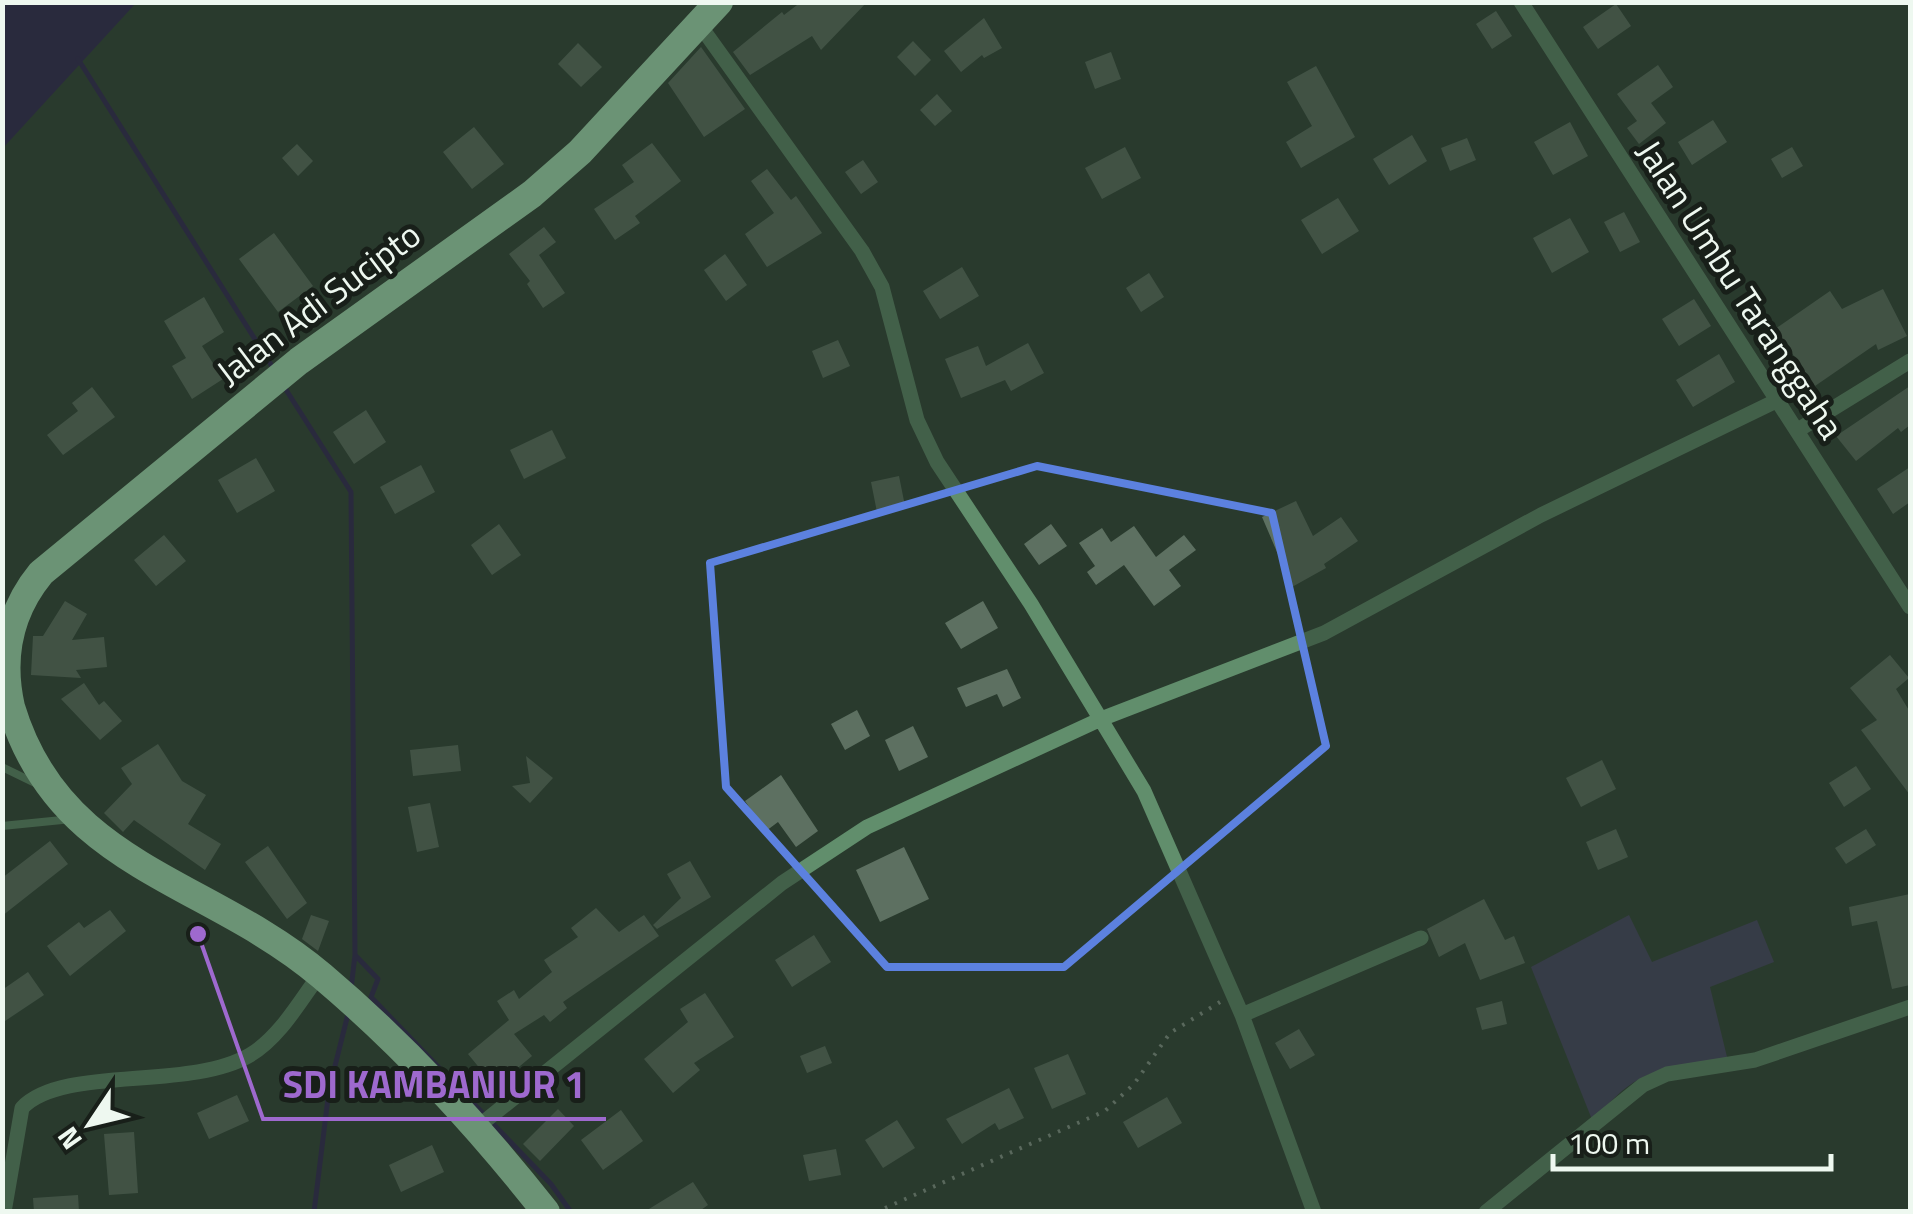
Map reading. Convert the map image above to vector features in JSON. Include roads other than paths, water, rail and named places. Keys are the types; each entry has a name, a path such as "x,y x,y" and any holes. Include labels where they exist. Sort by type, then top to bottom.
{"highway":[{"name":"Jalan Adi Sucipto","path":"4,683 6,628 24,594 41,574 275,379 532,194 580,152 719,2"},
{"path":"4,683 27,751 48,788 76,819 132,861 236,917 326,979 483,1122 546,1212"}],"street":[{"name":"Jalan Umbu Taranggaha","path":"1521,2 1910,607"},
{"path":"699,24 862,251 888,304 917,420 937,462 1144,790 1242,1015 1314,1212"},
{"path":"1798,430 1910,361"},
{"path":"483,1122 833,846 866,826 1102,718 1324,633 1541,515 1776,401"},
{"path":"1242,1015 1421,938"},
{"path":"4,1212 22,1108 31,1098 69,1087 215,1072 263,1044 326,979"},
{"path":"1486,1212 1643,1085 1668,1074 1754,1060 1910,1006"}],"lane":[{"path":"2,767 48,788"},
{"path":"2,826 76,819"}],"waterway":[{"path":"78,59 275,371"},
{"path":"283,385 351,492 355,955 351,989"},
{"path":"355,955 378,979 371,997 551,1184 571,1212"},
{"path":"314,1212 329,1090 349,1010"}],"place":[{"name":"SDI KAMBANIUR 1","path":"198,934"}]}
